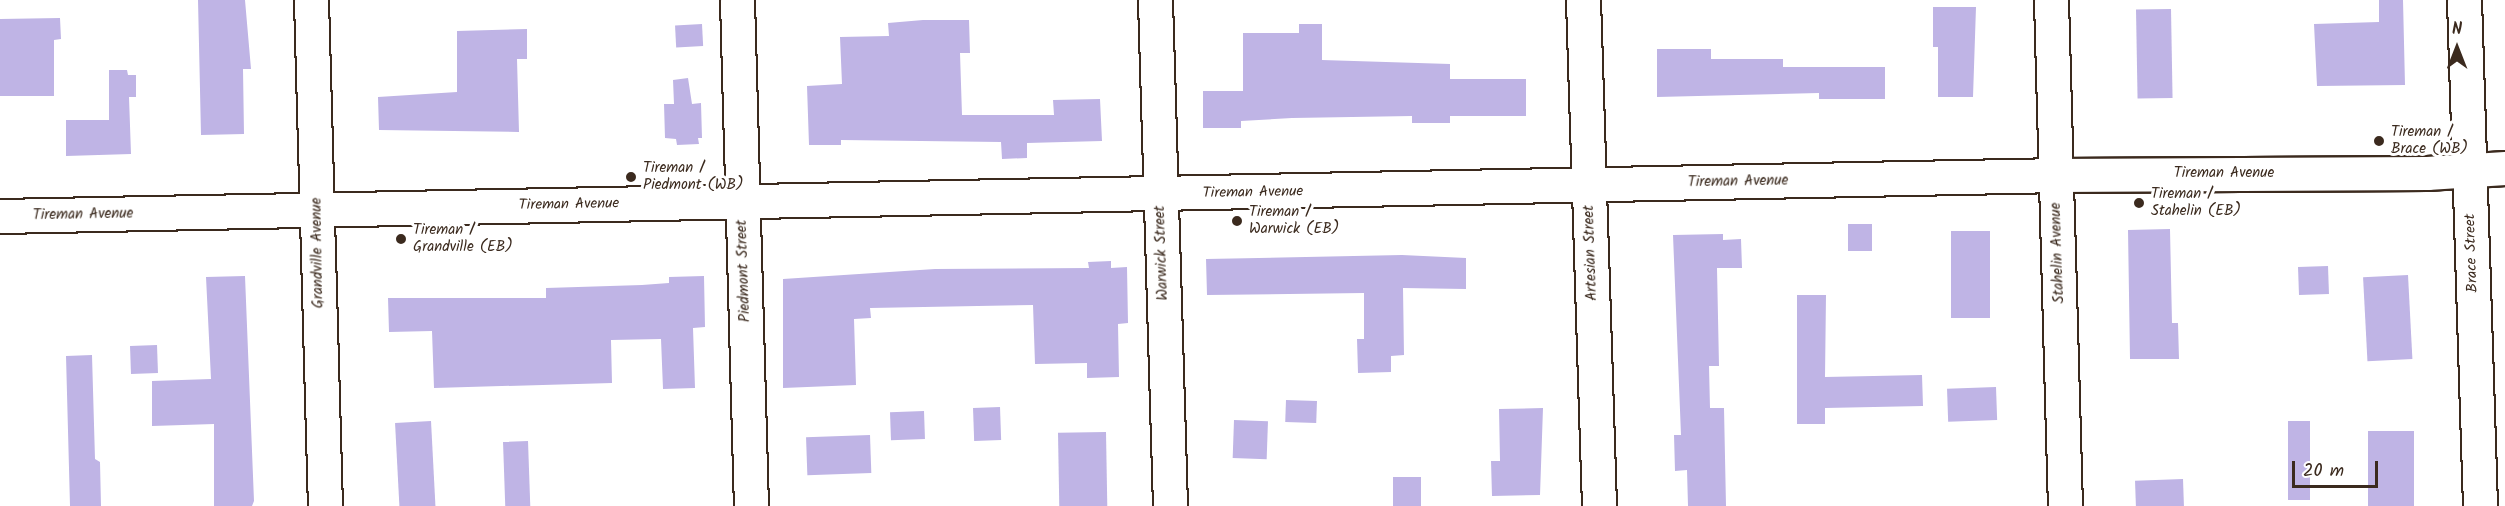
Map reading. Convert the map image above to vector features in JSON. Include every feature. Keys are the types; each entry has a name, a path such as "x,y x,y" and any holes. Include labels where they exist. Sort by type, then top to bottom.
{"street":[{"name":"Grandville Avenue","path":"311,0 325,506"},
{"name":"Piedmont Street","path":"737,0 751,506"},
{"name":"Warwick Street","path":"1155,0 1170,506"},
{"name":"Artesian Street","path":"1583,0 1599,506"},
{"name":"Stahelin Avenue","path":"2051,0 2065,506"},
{"name":"Brace Street","path":"2464,0 2480,506"},
{"name":"Tireman Avenue","path":"0,216 2056,175 2427,172 2505,168"}],"building":[{"path":"198,0 245,0 251,69 243,69 244,134 201,135"},
{"path":"2379,0 2403,0 2405,85 2317,86 2314,24 2379,22"},
{"path":"1933,7 1976,7 1973,97 1938,97 1938,47 1933,47"},
{"path":"2171,9 2173,98 2138,99 2136,10"},
{"path":"60,18 61,39 54,40 54,96 0,96 0,19"},
{"path":"969,20 970,53 960,53 962,115 1054,115 1053,100 1100,99 1102,141 1027,143 1027,158 1002,159 1001,142 841,140 841,145 809,145 807,86 842,84 840,37 889,36 888,23"},
{"path":"702,24 703,46 676,47 675,25"},
{"path":"1299,24 1322,24 1322,60 1450,64 1450,79 1526,79 1526,116 1450,116 1450,123 1412,123 1412,116 1292,118 1241,121 1241,128 1203,128 1203,91 1243,91 1243,33 1299,33"},
{"path":"527,29 527,59 517,59 519,132 379,130 378,97 457,92 457,31"},
{"path":"1657,49 1711,49 1711,59 1783,59 1783,67 1885,67 1885,99 1819,99 1819,93 1657,97"},
{"path":"109,70 127,70 128,75 136,75 136,97 129,97 131,154 66,156 66,120 109,120"},
{"path":"688,78 692,104 701,103 702,138 698,138 699,144 677,145 676,139 665,138 664,104 674,104 673,80"},
{"path":"1848,224 1872,224 1872,251 1848,251"},
{"path":"2170,229 2172,323 2178,323 2179,359 2130,359 2128,230"},
{"path":"1951,231 1990,231 1990,318 1951,318"},
{"path":"1723,234 1723,240 1741,239 1742,268 1717,268 1719,366 1709,366 1710,408 1724,408 1726,506 1688,506 1687,470 1675,471 1674,435 1681,435 1673,235"},
{"path":"1402,255 1466,258 1466,289 1403,288 1404,355 1391,356 1391,372 1358,373 1357,339 1364,339 1364,293 1207,295 1206,259"},
{"path":"1111,261 1111,268 1127,267 1128,323 1118,324 1119,377 1087,378 1087,363 1035,364 1033,305 870,308 871,318 854,319 856,385 783,388 783,279 935,269 1089,268 1088,262"},
{"path":"2328,266 2329,294 2299,295 2298,267"},
{"path":"2408,275 2412,359 2367,361 2363,277"},
{"path":"245,276 254,501 252,506 214,506 214,424 152,426 152,381 211,379 206,277"},
{"path":"704,276 705,327 693,328 695,388 663,389 661,339 611,340 612,383 434,388 432,331 389,332 388,298 546,298 546,288 669,283 669,277"},
{"path":"1797,295 1826,295 1825,377 1922,375 1923,406 1825,408 1825,424 1797,424"},
{"path":"157,345 158,373 131,374 130,346"},
{"path":"92,355 95,459 100,462 101,506 70,506 66,356"},
{"path":"1996,387 1997,420 1948,422 1947,389"},
{"path":"1286,400 1317,401 1316,423 1285,422"},
{"path":"1000,407 1001,440 974,441 973,408"},
{"path":"1543,408 1540,495 1492,496 1491,461 1500,461 1499,409"},
{"path":"924,411 925,439 891,440 890,412"},
{"path":"1234,420 1268,421 1267,459 1233,458"},
{"path":"431,421 435,506 399,506 395,423"},
{"path":"2288,421 2310,421 2310,500 2288,500"},
{"path":"2368,431 2414,431 2414,506 2368,506"},
{"path":"1106,432 1107,506 1059,506 1058,433"},
{"path":"870,435 871,473 807,475 806,437"},
{"path":"528,441 530,506 505,506 503,442"},
{"path":"1393,477 1421,477 1421,506 1393,506"},
{"path":"2183,479 2184,506 2136,506 2135,481"}],"place":[{"name":"Tireman / Brace (WB)","path":"2379,141"},
{"name":"Tireman / Piedmont (WB)","path":"631,177"},
{"name":"Tireman / Stahelin (EB)","path":"2139,203"},
{"name":"Tireman / Warwick (EB)","path":"1237,221"},
{"name":"Tireman / Grandville (EB)","path":"401,239"}]}
